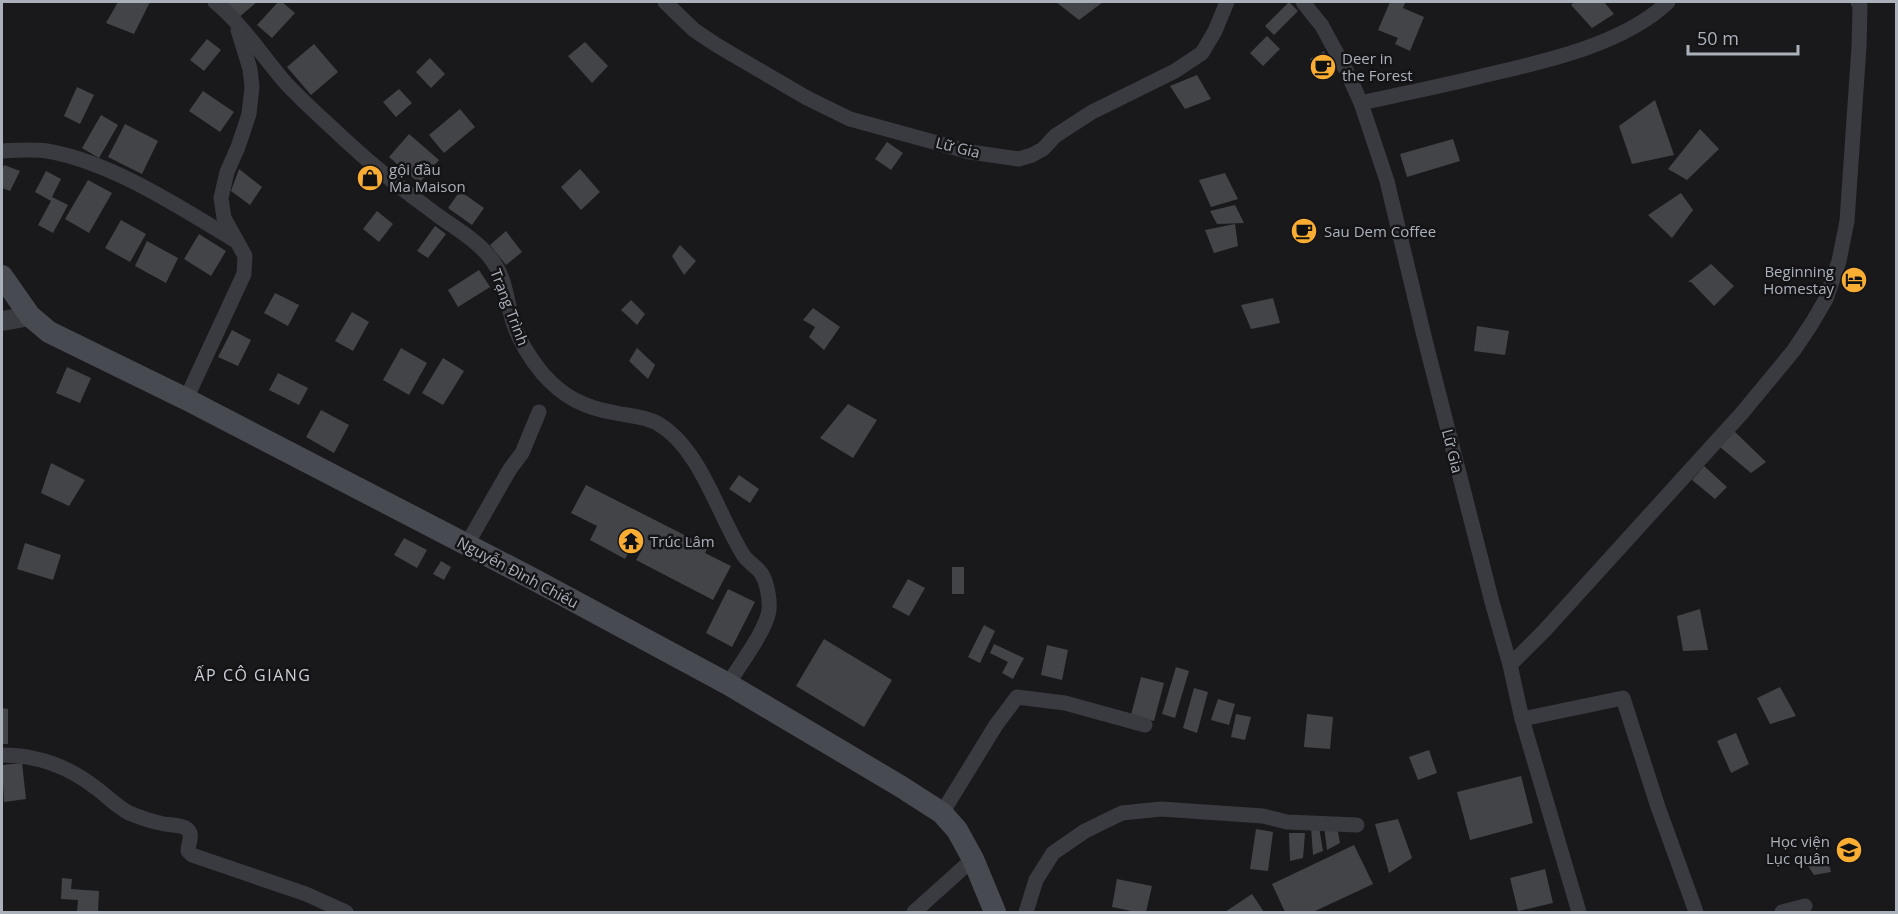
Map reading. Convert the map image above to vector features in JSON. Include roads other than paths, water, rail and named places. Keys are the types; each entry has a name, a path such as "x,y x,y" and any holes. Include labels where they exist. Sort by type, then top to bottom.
{"main road":[{"name":"Nguyễn Đình Chiểu","path":"2,276 30,316 58,336 186,399 467,544 728,684 900,786 942,813 957,830 973,859 995,912"}],"street":[{"name":"Trạng Trình","path":"215,2 285,82 346,141 420,203 473,240 487,253 498,268 506,286 510,312 524,346 561,393 580,404 656,423 669,432 682,446 696,465 745,558 761,573 768,593 769,612 728,684"},
{"name":"Lữ Gia","path":"664,2 694,30 718,46 807,98 850,119 970,152 1019,159 1043,149 1055,136 1092,112 1175,71 1203,52 1227,2"},
{"name":"Lữ Gia","path":"1303,2 1322,26 1347,72 1361,103 1387,181 1424,336 1522,719 1579,912"},
{"path":"1361,103 1505,71 1607,40 1635,27 1668,2"},
{"path":"1510,665 1545,630 1742,413 1794,350 1826,299 1839,261 1847,221 1859,47 1860,6 1858,2"},
{"name":"Trạng Trình","path":"186,399 244,274 245,256 224,218 221,198 222,188 249,114 252,87 250,69 234,22"},
{"path":"2,151 22,149 46,151 70,156 107,169 236,241"},
{"path":"2,321 30,316"},
{"path":"467,544 510,469 522,453 539,412"},
{"path":"942,813 996,725 1017,697 1065,703 1145,725"},
{"path":"1522,719 1623,698 1658,807 1696,912"},
{"path":"2,755 47,760 80,777 129,813 161,824 178,825 185,828 190,832 188,851 192,855 306,894 346,912"},
{"path":"1026,912 1036,880 1053,853 1085,831 1122,813 1161,809 1263,816 1287,822 1357,825"},
{"path":"914,912 973,859"},
{"path":"1782,912 1804,906"}],"place":[{"name":"Deer in the Forest","path":"1323,67"},
{"name":"gội đầu Ma Maison","path":"370,178"},
{"name":"Sau Dem Coffee","path":"1304,231"},
{"name":"Beginning Homestay","path":"1854,280"},
{"name":"Trúc Lâm","path":"631,541"},
{"name":"Học viện Lục quân","path":"1849,850"}],"district":[{"name":"ẤP CÔ GIANG","path":"253,675"}]}
